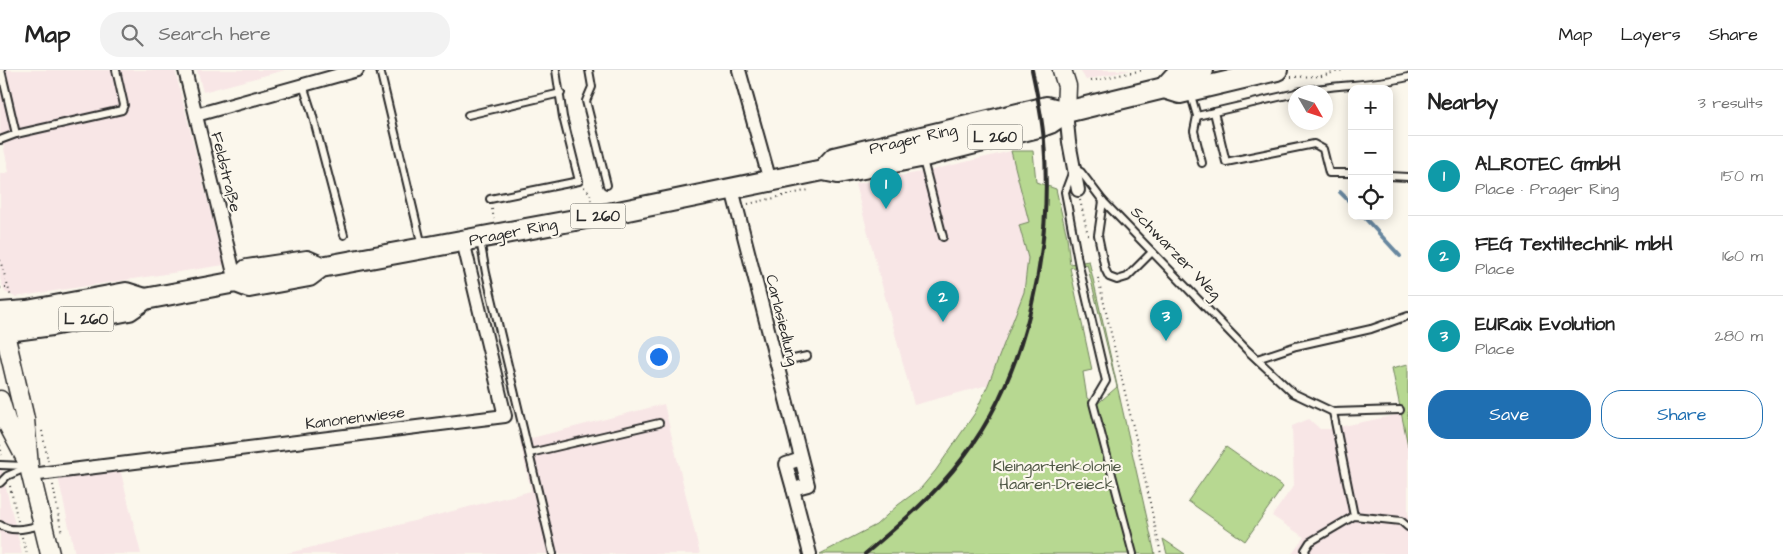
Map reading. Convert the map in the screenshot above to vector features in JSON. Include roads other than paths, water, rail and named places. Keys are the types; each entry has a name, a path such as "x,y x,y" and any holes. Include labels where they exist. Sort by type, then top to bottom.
{"main road":[{"path":"1062,70 1066,86 1066,112"},
{"name":"Prager Ring","path":"1164,88 1174,77 1203,70"},
{"name":"Prager Ring","path":"1,320 52,325 129,310 145,299 236,282 247,270 306,261 321,267 596,216 823,170 838,173 922,156 1042,126 1066,112 1164,88 1180,93 1276,70"},
{"name":"Prager Ring","path":"823,170 834,158 1046,107 1066,112"},
{"path":"1,320 25,419 30,471 50,554"},
{"path":"0,400 7,423 30,471"}],"street":[{"name":"Feldstraße","path":"184,70 236,282"},
{"path":"196,115 357,70"},
{"path":"740,70 770,180"},
{"path":"1066,112 1068,135 1078,190"},
{"name":"Carlasiedlung","path":"732,189 808,485 793,490 810,554"},
{"name":"Kanonenwiese","path":"30,471 505,416 480,238"}],"lane":[{"path":"1,70 1,79 16,134"},
{"path":"0,140 16,134 122,110 124,105 116,70"},
{"path":"380,70 412,198 422,249"},
{"path":"490,199 579,181 564,117 556,70"},
{"path":"589,70 592,87 586,102 607,185"},
{"path":"1333,86 1384,82 1408,77"},
{"path":"302,85 312,113 344,235"},
{"path":"1190,91 1197,116 1194,130 1202,163"},
{"path":"468,115 561,93"},
{"path":"1197,116 1288,95"},
{"path":"1214,112 1226,162 1314,144 1323,149 1329,173 1348,172"},
{"path":"922,156 943,237"},
{"path":"1074,168 1065,192 1079,266 1106,381 1093,404 1133,554"},
{"name":"Schwarzer Weg","path":"1074,168 1080,172 1103,201 1152,252 1293,393 1333,412 1400,410"},
{"path":"1393,176 1408,177"},
{"path":"1103,201 1098,235 1105,269 1110,277 1117,280 1126,277 1152,252"},
{"path":"480,238 486,273 553,554"},
{"path":"1257,359 1296,346 1372,329 1408,316"},
{"path":"776,363 807,356"},
{"path":"1333,412 1354,516"},
{"path":"530,453 658,423"},
{"path":"2,465 30,471"},
{"path":"0,483 7,476 30,471"},
{"path":"1306,554 1305,550 1310,542 1354,516 1401,521 1408,527"},
{"path":"0,525 5,528 21,530 43,525"}],"waterway":[{"path":"1340,192 1348,200"},
{"path":"1367,220 1400,256"}],"railway":[{"path":"865,554 904,521 962,459 985,425 1004,388 1019,349 1031,308 1039,266 1046,182 1041,114 1032,70"}],"place":[{"name":"ALROTEC GmbH","path":"886,209"},
{"name":"FEG Textiltechnik mbH","path":"943,322"},
{"name":"EURaix Evolution","path":"1166,341"}],"park label":[{"name":"Kleingartenkolonie Haaren-Dreieck","path":"1057,475"}]}
